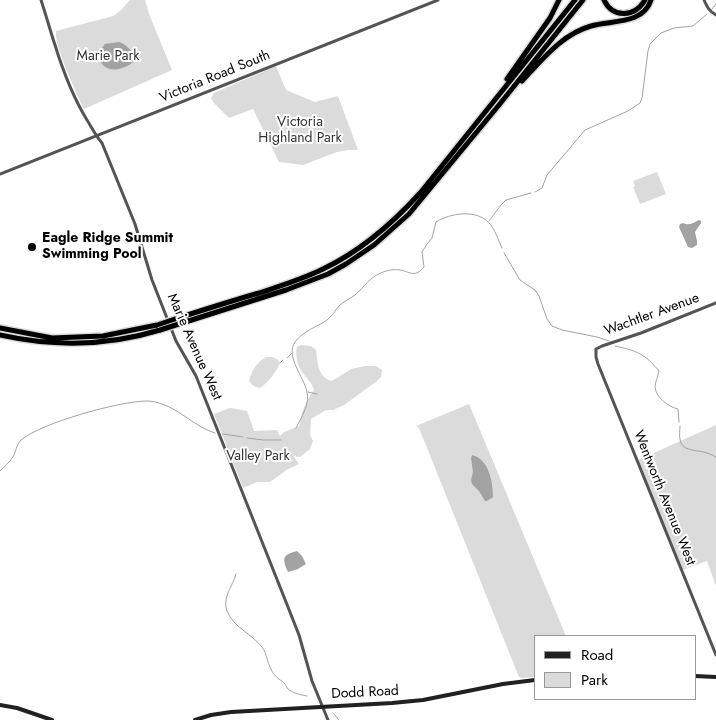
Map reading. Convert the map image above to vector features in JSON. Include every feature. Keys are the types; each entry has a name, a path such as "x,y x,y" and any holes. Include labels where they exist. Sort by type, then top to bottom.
{"highway":[{"path":"490,106 550,18 559,0"},
{"path":"0,328 52,338 103,336 175,319 293,282 323,270 345,258 403,212 421,192 575,0"},
{"path":"0,335 22,340 68,344 124,339 160,330 286,290 328,274 346,264 374,245 409,214 583,0"},
{"path":"604,0 606,5 613,10 623,13 633,12 645,0"},
{"path":"499,105 566,38 590,26 639,16 646,10 651,0"}],"main road":[{"path":"696,676 716,677"},
{"name":"Dodd Road","path":"195,720 231,712 423,700 503,684 534,680"},
{"path":"0,705 17,708 52,720"}],"street":[{"name":"Marie Avenue West","path":"40,0 70,84 95,135 102,143 134,224 152,280 176,341 196,376 293,618 312,681 328,720"},
{"name":"Victoria Road South","path":"0,174 438,0"},
{"path":"704,0 711,12 716,15"},
{"name":"Wachtler Avenue","path":"596,349 716,303"},
{"name":"Wentworth Avenue West","path":"596,349 598,364 716,655"}],"green space":[{"name":"Marie Park","path":"130,0 145,0 172,70 84,109 62,58 56,38 56,31 113,16"},
{"name":"Victoria Highland Park","path":"276,66 286,90 315,102 338,96 358,150 337,152 303,165 279,162 253,109 229,118 211,98 214,93"},
{"path":"657,172 666,194 640,204 633,187 635,186 633,181"},
{"name":"Valley Park","path":"301,345 311,346 316,350 321,372 326,379 331,381 351,369 365,366 376,366 382,370 381,377 344,405 333,410 326,410 311,419 310,435 313,441 310,449 300,457 293,455 299,464 288,469 270,482 257,482 243,488 214,414 230,408 247,411 254,431 277,430 280,436 284,432 299,426 304,407 314,390 297,362 296,349"},
{"path":"266,357 276,358 280,363 272,377 260,388 254,386 249,381 255,367"},
{"path":"469,404 566,635 534,635 534,677 519,677 419,428 416,426"},
{"path":"716,425 716,586 707,561 683,570 638,460"}],"shaded area":[{"path":"119,42 126,46 133,54 134,61 124,68 109,69 102,64 98,53 105,44"},
{"path":"699,220 701,223 695,232 697,245 692,248 688,247 679,227 680,224 689,224"},
{"path":"472,455 482,461 489,472 493,497 487,501 472,484"},
{"path":"297,551 306,564 288,572 284,560 288,554"}],"waterway":[{"path":"712,9 716,4"},
{"path":"535,192 542,188 547,175 585,130 628,111 640,103 650,44 661,33 674,28 693,26 707,14"},
{"path":"489,221 506,200 531,193"},
{"path":"296,428 308,397 292,354 295,342 302,335 327,320 341,304 355,295 377,275 393,270 413,273 421,270 424,267 422,252 432,238 436,222 448,216 471,214 484,219 493,228 502,248"},
{"path":"504,253 520,280 535,290 539,296 547,319 552,326 609,341"},
{"path":"615,346 640,354 649,360 659,371 655,385 656,391 664,401 678,409 679,422"},
{"path":"287,358 292,353"},
{"path":"280,363 283,360"},
{"path":"308,392 317,394"},
{"path":"0,471 13,457 19,442 31,433 81,414 135,402 153,401 169,407 201,427 215,433"},
{"path":"680,426 680,437 683,446 706,452 716,457"},
{"path":"223,434 243,437"},
{"path":"247,438 281,440"},
{"path":"236,574 226,601 230,617 262,647 276,677 294,693 307,696"},
{"path":"333,713 339,720"}],"place":[{"name":"Eagle Ridge Summit Swimming Pool","path":"32,247"}]}
